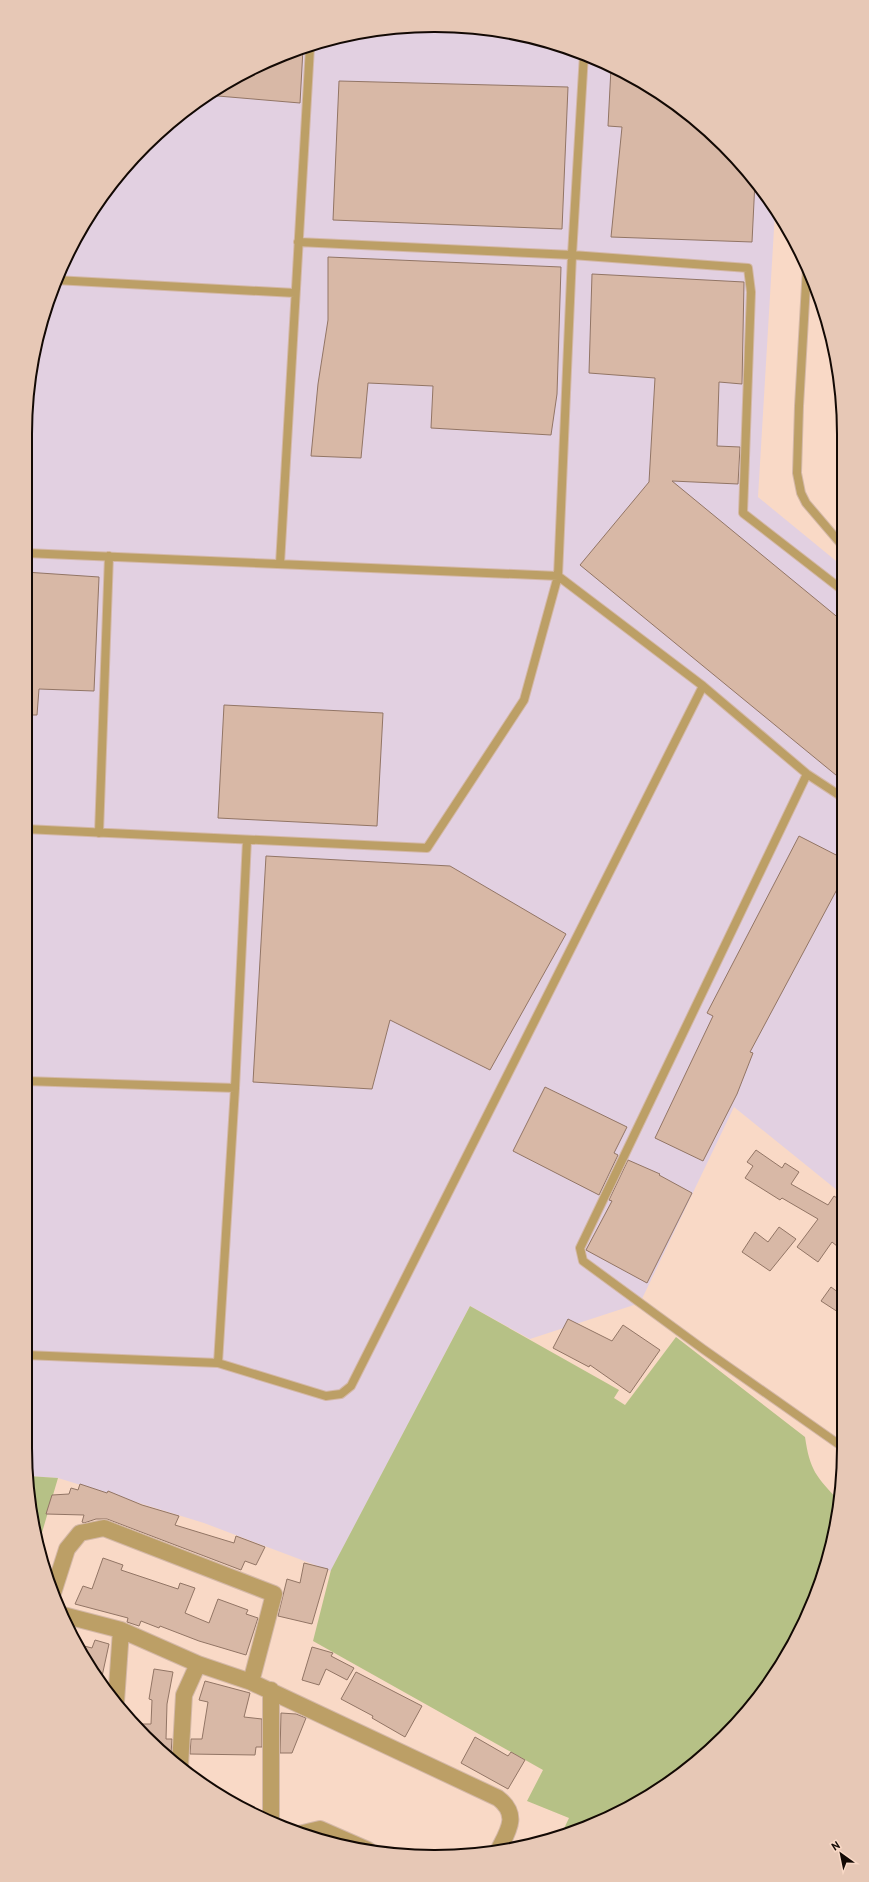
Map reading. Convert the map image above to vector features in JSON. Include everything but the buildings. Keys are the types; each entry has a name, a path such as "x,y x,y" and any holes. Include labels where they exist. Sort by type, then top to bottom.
{"street":[{"path":"56,1584 67,1548 80,1533 104,1528 274,1594 251,1682"},
{"path":"70,1617 121,1630 198,1664 271,1690 498,1798 505,1804 510,1812 511,1822 501,1844"},
{"path":"117,1695 121,1630"},
{"path":"180,1760 184,1695 198,1664"},
{"path":"271,1690 271,1815"},
{"path":"312,1831 320,1829 343,1839"}],"lane":[{"path":"280,564 310,52"},
{"path":"32,829 427,848 524,700 558,576 572,256 584,61"},
{"path":"298,242 572,256 748,268 751,292 743,513 837,586"},
{"path":"63,280 295,293"},
{"path":"806,281 799,406 797,473 801,493 806,502 837,539"},
{"path":"32,553 558,576 703,686 807,774 837,795"},
{"path":"99,833 109,556"},
{"path":"32,1355 218,1363 326,1396 341,1394 351,1386 703,686"},
{"path":"807,774 580,1248 583,1261 837,1443"},
{"path":"218,1363 235,1088 247,840"},
{"path":"32,1081 235,1088"}],"shaded area":[{"path":"434,32 487,35 564,53 613,74 636,86 680,115 719,150 737,169 754,189 775,220 758,497 837,562 837,1190 734,1107 640,1303 530,1339 470,1306 331,1571 204,1523 58,1478 33,1476 32,1448 32,434 35,382 53,305 74,256 86,233 115,189 132,169 169,132 189,115 233,86 256,74 305,53 330,46 382,35 408,33"}],"green space":[{"path":"470,1306 619,1390 614,1398 625,1405 676,1337 805,1437 809,1458 815,1472 819,1479 834,1496 823,1552 816,1577 806,1602 783,1649 754,1693 719,1732 680,1767 636,1796 589,1819 564,1829 569,1818 527,1801 543,1770 313,1641 331,1570"},
{"path":"33,1476 58,1478 42,1534 35,1500"}]}
